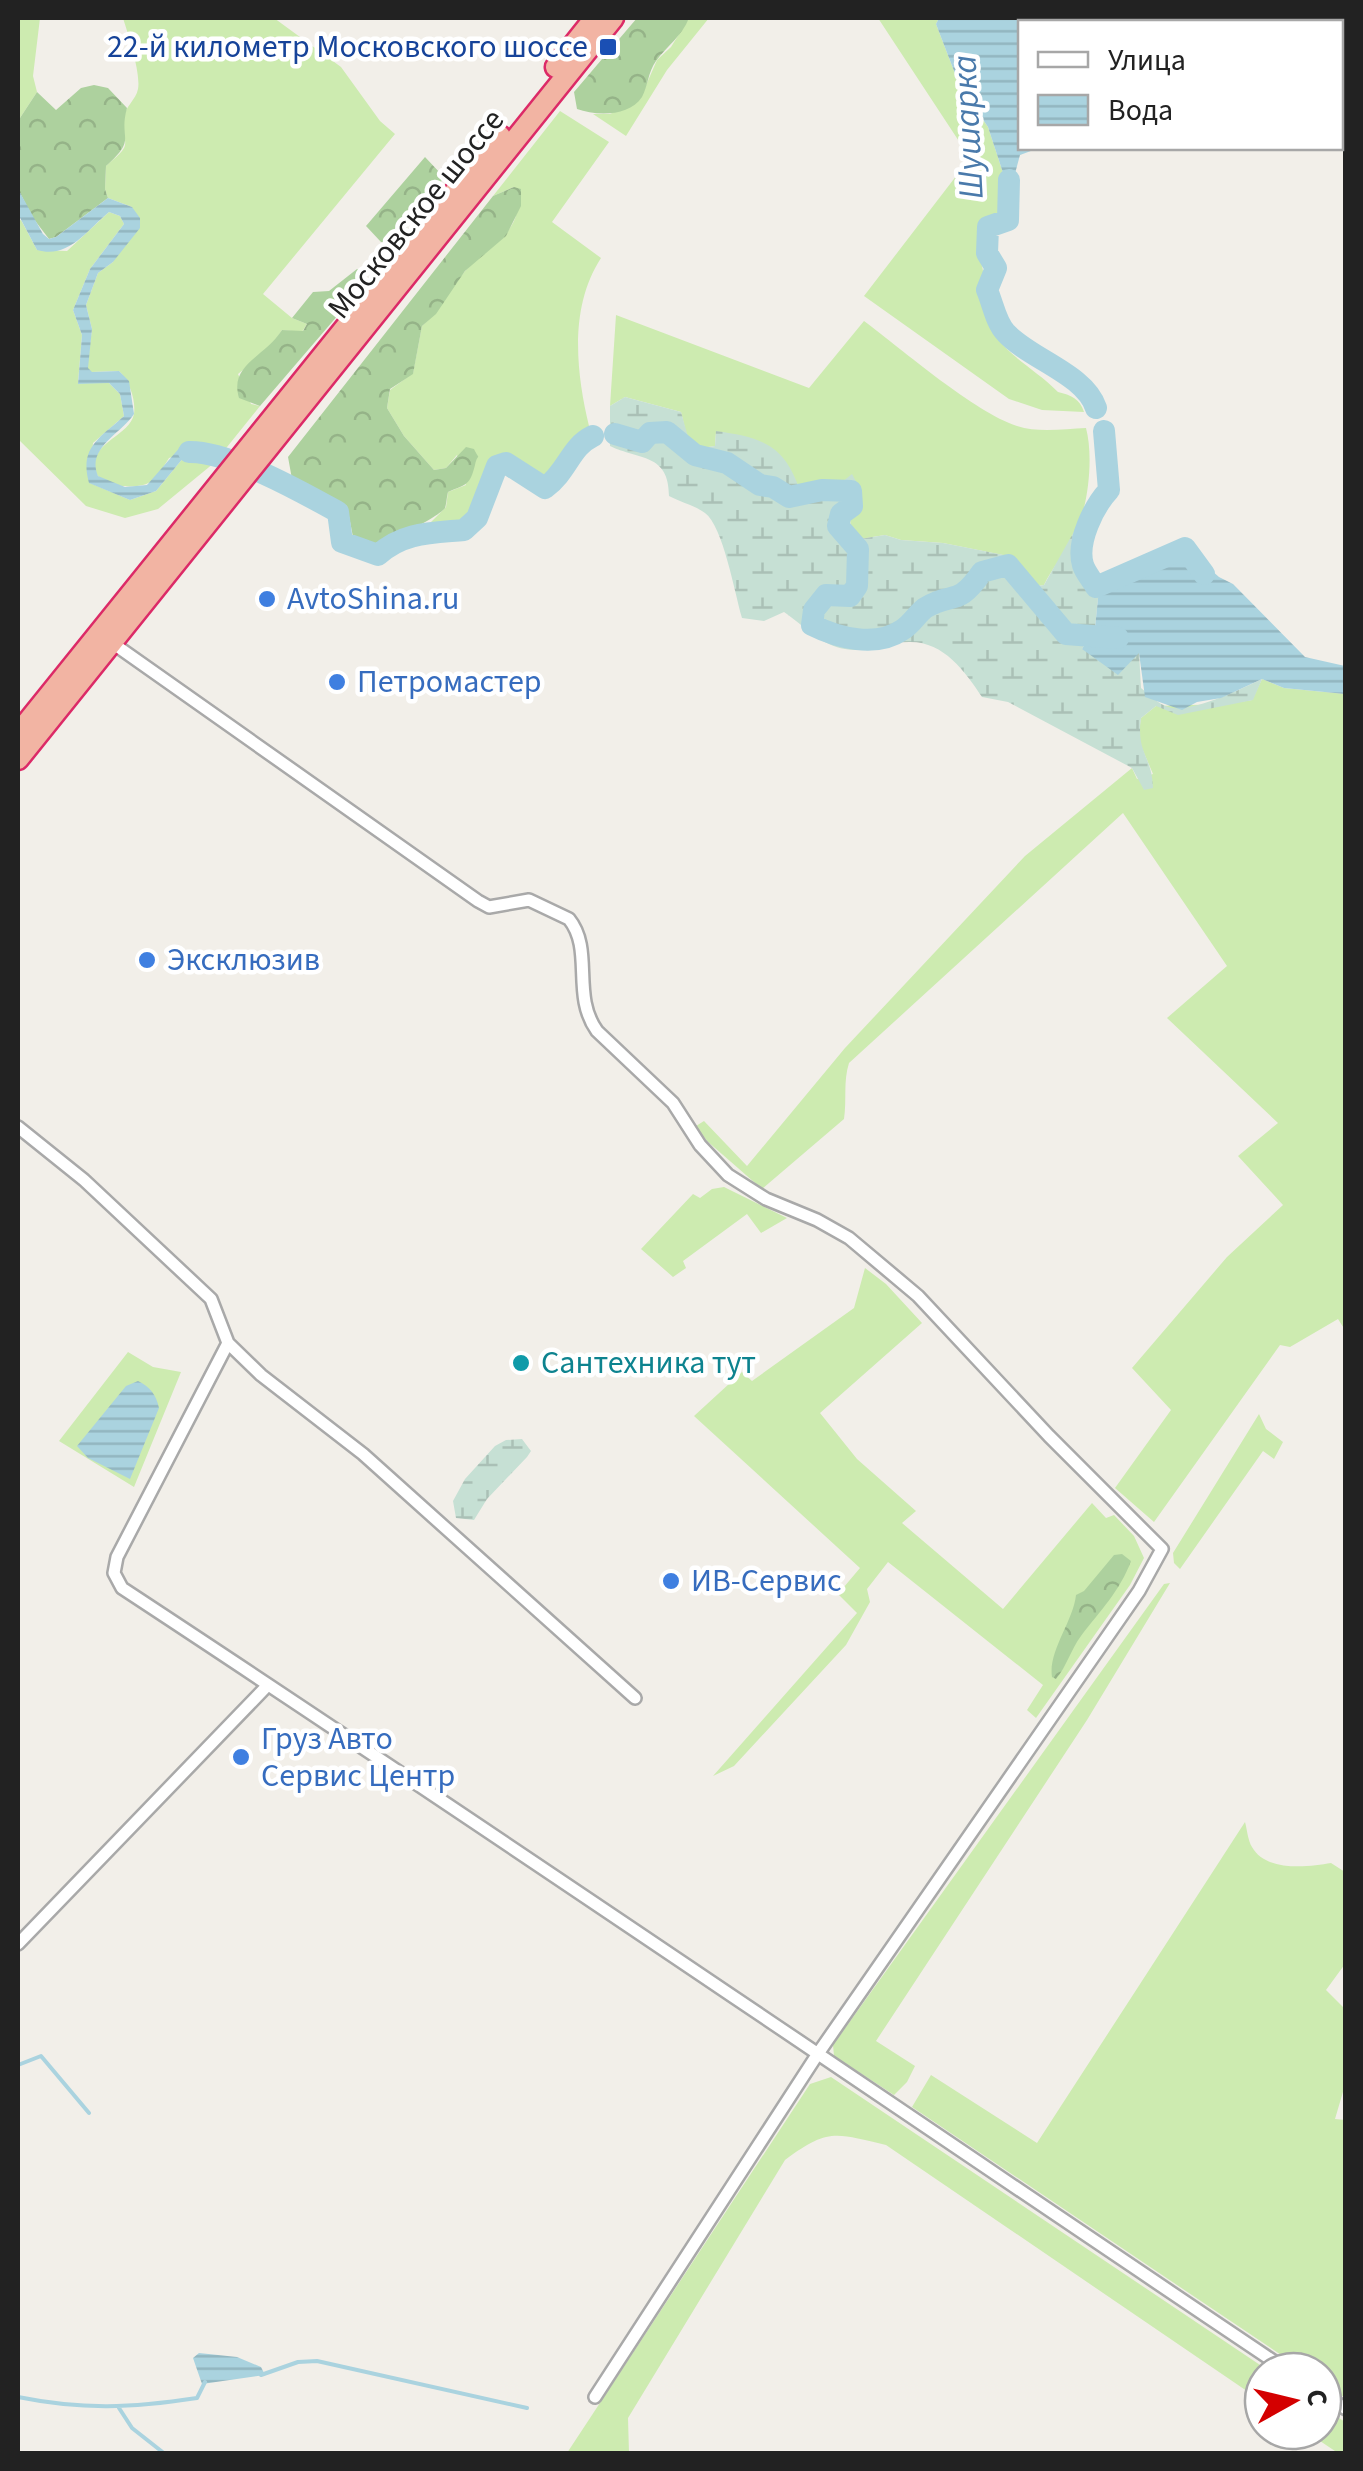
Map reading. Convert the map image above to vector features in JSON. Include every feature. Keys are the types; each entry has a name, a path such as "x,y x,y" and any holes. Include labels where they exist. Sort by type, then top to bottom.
{"highway":[{"name":"Московское шоссе","path":"260,444 595,18"},
{"name":"Московское шоссе","path":"260,444 613,18"},
{"path":"18,734 260,444"},
{"path":"18,759 232,479"}],"street":[{"path":"111,642 478,902 490,907 528,900 569,919 580,944 583,1001 588,1018 673,1103 714,1162 745,1188 849,1238 892,1274 959,1337 1049,1436 1162,1550 817,2055 595,2397"},
{"path":"18,1127 84,1180 211,1299 228,1343 261,1374 376,1466 635,1698"},
{"path":"228,1343 117,1557 114,1573 122,1588 663,1947 1258,2351"},
{"path":"18,1944 268,1685"}],"green space":[{"path":"18,18 40,18 33,76 37,92 18,121"},
{"path":"123,18 274,18 341,67 380,121 395,134 263,294 292,318 307,324 302,332 282,330 271,347 238,374 251,404 260,406 223,452 208,446 169,458 153,480 128,486 103,480 95,469 99,452 131,422 134,408 131,391 119,371 91,372 87,368 92,329 86,305 98,273 113,262 132,207 108,198 105,189 106,166 124,148 125,114 138,89 136,64"},
{"path":"637,18 689,18 653,65 636,104 612,113 577,109 574,92"},
{"path":"689,18 709,18 667,70 626,136 593,114 610,114 640,99 657,60 671,47"},
{"path":"878,18 939,18 936,24 959,84 988,127 1006,182 1002,217 983,222 978,233 985,313 1007,348 1058,392 1071,396 1084,412 1042,410 1009,399 864,296 970,158"},
{"path":"81,88 108,88 127,108 124,144 106,166 108,198 49,239 18,189 18,121 37,92 56,110"},
{"path":"560,111 609,142 552,222 601,258 584,297 578,340 589,426 572,440 551,476 496,456 486,470 466,519 454,524 431,522 446,507 448,492 466,485 457,455 446,468 434,470 404,436 387,408 390,390 413,373 422,326 466,270 510,229 517,211 514,187 493,196"},
{"path":"425,157 442,175 441,184 418,197 403,233 381,242 366,226"},
{"path":"514,187 521,189 521,206 506,236 465,271 436,314 422,326 413,374 390,389 387,408 404,436 434,470 446,468 466,447 474,449 478,457 471,477 448,492 445,508 433,517 380,545 365,546 353,537 347,506 292,479 288,457 493,196"},
{"path":"109,212 120,216 124,224 90,269 73,310 82,335 78,383 109,383 120,394 124,416 93,443 90,483 130,500 156,491 184,457 205,456 214,463 158,509 125,518 86,506 18,439 18,221 21,220 37,250 67,251"},
{"path":"357,269 367,279 363,286 260,406 239,398 237,386 243,369 282,330 303,331 307,324 292,318 313,292 329,291"},
{"path":"616,315 809,388 864,321 960,394 1000,419 1034,429 1086,428 1088,483 1074,537 1044,585 1038,586 1013,557 885,535 860,539 851,530 847,480 798,485 716,432 715,446 702,448 687,437 681,412 625,397 610,406"},
{"path":"625,397 681,412 688,437 702,448 715,446 716,431 766,444 784,459 798,485 842,482 852,474 861,502 849,521 860,539 885,535 1014,557 1038,586 1044,585 1081,519 1098,519 1090,540 1081,545 1087,553 1084,562 1094,598 1099,589 1095,628 1082,649 1139,652 1141,688 1168,707 1202,704 1262,679 1253,700 1178,715 1156,706 1141,718 1142,747 1153,788 1144,790 1132,768 1008,702 982,697 960,668 932,647 909,642 845,649 821,639 784,612 764,621 742,618 723,546 711,520 705,513 669,496 668,482 658,465 610,446 610,406"},
{"path":"1262,679 1284,688 1345,694 1345,1330 1338,1319 1290,1347 1280,1345 1154,1522 1115,1488 1171,1410 1132,1368 1227,1257 1283,1205 1238,1156 1278,1123 1167,1018 1227,966 1123,813 849,1063 844,1119 762,1189 707,1141 696,1126 704,1121 747,1166 845,1048 1025,856 1132,768 1137,779 1153,774 1138,739 1141,718 1156,706 1252,700"},
{"path":"724,1187 787,1218 761,1233 747,1214 683,1261 686,1268 673,1277 641,1249 693,1194 700,1198 712,1189"},
{"path":"865,1268 886,1284 922,1323 820,1413 857,1459 916,1511 902,1523 1003,1609 1092,1503 1106,1518 1114,1515 1134,1536 1144,1558 1130,1585 1036,1718 1027,1710 1043,1685 888,1562 867,1589 870,1602 846,1645 734,1766 713,1776 857,1613 838,1594 860,1568 694,1416 742,1372 752,1381 854,1308"},
{"path":"128,1352 153,1367 181,1372 134,1487 59,1441"},
{"path":"1259,1414 1266,1429 1283,1442 1274,1459 1263,1451 1180,1569 1174,1563 1173,1553"},
{"path":"522,1439 531,1451 527,1457 487,1499 474,1520 456,1518 453,1501 465,1479 495,1446 506,1440"},
{"path":"1122,1554 1131,1561 1121,1582 1078,1641 1060,1674 1056,1679 1052,1677 1054,1657 1076,1595 1084,1591 1114,1555"},
{"path":"1170,1583 1087,1720 876,2041 915,2066 894,2095 834,2056 833,2045 1164,1584"},
{"path":"1245,1822 1252,1847 1267,1861 1288,1866 1331,1863 1345,1872 1345,1964 1326,1990 1346,2010 1345,2085 1335,2119 1346,2120 1345,2398 1343,2351 1275,2351 912,2107 931,2075 1037,2143"},
{"path":"831,2077 1243,2354 1243,2388 886,2145 832,2136 812,2142 785,2160 628,2418 629,2453 567,2453 810,2084"},
{"path":"1343,2421 1345,2453 1335,2451 1343,2451"}],"water":[{"path":"939,18 1026,18 1018,20 1018,150 1034,150 1020,155 1013,181 1012,209 1004,210 1006,182 988,127 959,84 936,24"},
{"path":"18,189 49,239 108,198 132,207 140,218 140,228 113,262 98,273 86,305 92,329 88,368 92,372 119,371 129,381 134,414 101,449 96,466 98,476 125,487 147,485 182,445 208,446 223,452 214,463 205,456 184,457 156,491 130,500 89,483 89,452 124,416 120,394 109,383 78,384 82,335 73,310 90,269 124,224 120,216 109,212 68,247 59,251 37,250 18,214"},
{"path":"1187,549 1233,584 1305,657 1345,666 1345,694 1284,688 1262,679 1182,710 1145,697 1139,653 1118,675 1082,649 1095,628 1099,589"},
{"path":"138,1381 152,1392 159,1408 130,1479 88,1458 77,1446 126,1386"},
{"path":"199,2353 237,2357 261,2367 265,2375 202,2384 193,2358"}],"waterway":[{"name":"Шушарка","path":"1009,180 1008,220 988,227 987,253 996,268 987,290 995,313 1006,333 1069,376 1090,396 1096,408"},
{"name":"Шушарка","path":"1104,431 1109,490 1092,515 1081,556 1096,587 1185,548 1204,574"},
{"path":"615,434 642,442 650,433 667,432 695,455 727,463 760,485 773,487 789,497 822,490 851,491 852,506 841,514 838,526 858,549 857,586 850,596 826,595 814,610 812,625 822,630 857,639 881,639 905,628 925,608 960,595 982,572 1008,565 1066,634 1118,638"},
{"path":"189,452 244,465 338,512 342,542 378,555 408,538 464,530 477,518 497,466 506,463 545,488 579,446 593,436"},
{"path":"18,2065 41,2056 89,2113"},
{"path":"261,2375 298,2362 317,2361 527,2408"},
{"path":"18,2397 86,2406 151,2404 197,2398 205,2382"},
{"path":"119,2408 132,2428 165,2454"}],"place":[{"name":"22-й километр Московского шоссе","path":"608,47"},
{"name":"AvtoShina.ru","path":"267,599"},
{"name":"Петромастер","path":"337,682"},
{"name":"Эксклюзив","path":"147,960"},
{"name":"Сантехника тут","path":"521,1363"},
{"name":"ИВ-Сервис","path":"671,1581"},
{"name":"Груз Авто Сервис Центр","path":"241,1757"}]}
